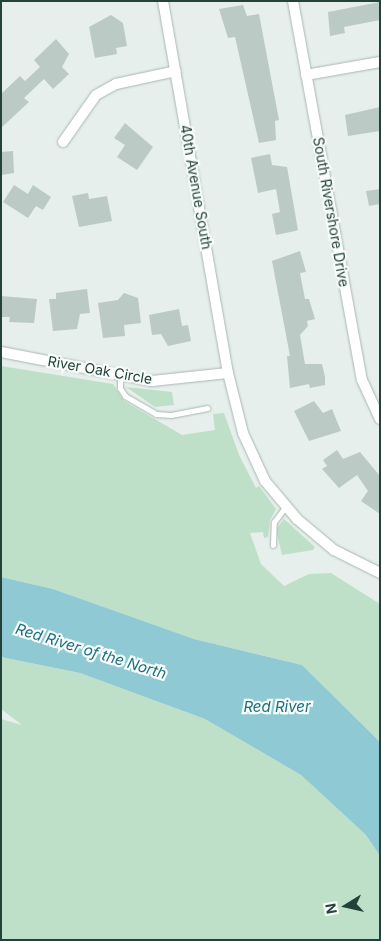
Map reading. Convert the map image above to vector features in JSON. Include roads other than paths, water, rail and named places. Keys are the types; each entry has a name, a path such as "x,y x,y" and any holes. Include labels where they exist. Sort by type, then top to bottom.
{"street":[{"name":"40th Avenue South","path":"163,1 228,373 243,433 265,481 286,506 334,550 380,573"},
{"name":"South Rivershore Drive","path":"293,1 362,380 380,419"},
{"path":"306,75 380,62"},
{"path":"63,142 96,95 116,84 176,71"},
{"name":"River Oak Circle","path":"1,352 152,381 228,373"}],"lane":[{"path":"120,375 120,388 125,396 156,414 171,416 207,408"},
{"path":"273,545 274,522 286,506"}],"water":[{"name":"Red River","path":"1,577 53,589 194,639 302,665 380,742 380,856 366,835 301,775 205,719 80,673 1,657"}],"water label":[{"name":"Red River of the North","path":"91,651"}]}
